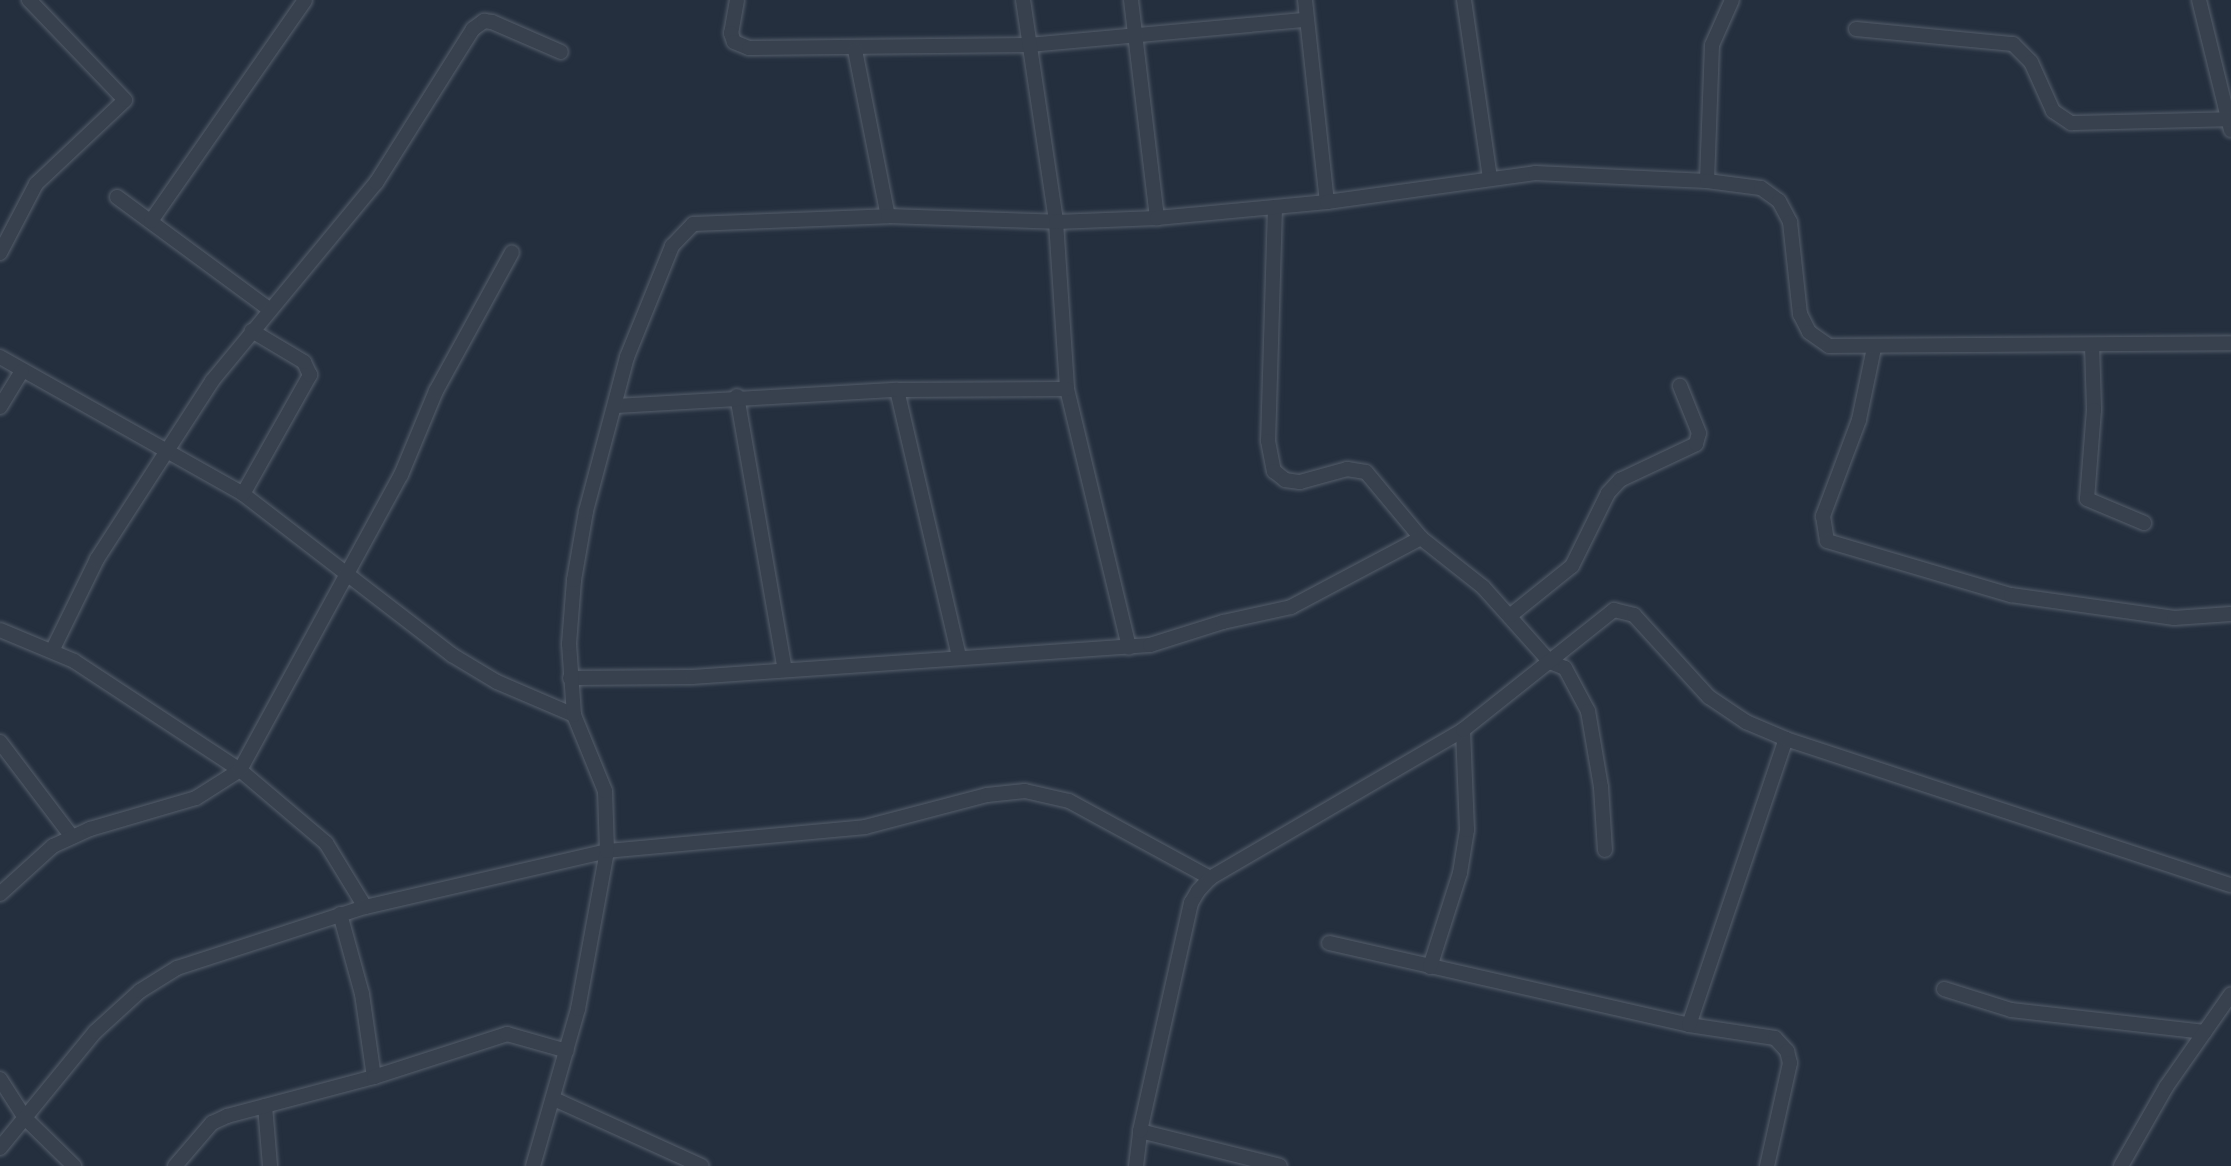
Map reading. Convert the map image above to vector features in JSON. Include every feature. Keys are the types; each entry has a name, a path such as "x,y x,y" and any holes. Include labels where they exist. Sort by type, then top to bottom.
{"street":[{"path":"0,253 36,184 125,100 29,0"},
{"path":"151,221 305,0"},
{"path":"736,0 731,33 740,47 855,50 1029,46 1306,20"},
{"path":"1023,0 1056,222 1067,389 1130,648"},
{"path":"1131,0 1157,218"},
{"path":"1305,0 1327,202"},
{"path":"1464,0 1490,178"},
{"path":"1707,181 1712,45 1732,0"},
{"path":"1856,29 2013,44 2030,62 2053,111 2072,123 2230,123 2200,0"},
{"path":"52,649 98,560 168,448 252,330 394,158 479,23 492,22 561,52"},
{"path":"855,50 888,216"},
{"path":"533,1166 567,1051 599,913 607,850 604,790 574,715 570,678 574,580 586,511 628,357 672,246 684,229 704,222 888,216 1056,222 1157,218 1327,202 1490,178 1580,173 1707,181 1761,188 1780,200 1790,222 1800,314 1809,332 1829,346 2231,343"},
{"path":"117,197 269,309"},
{"path":"1275,207 1268,440 1274,472 1285,480 1300,482 1347,469 1366,472 1421,538 1511,615 1550,662 1565,668 1588,711 1601,786 1605,850"},
{"path":"0,894 35,859 72,837 196,798 240,770 401,475 436,391 512,252"},
{"path":"244,494 310,374 304,362 252,330"},
{"path":"2092,345 2094,410 2086,499 2144,523"},
{"path":"1874,348 1859,420 1823,516 1827,540 2010,595 2174,618 2231,614"},
{"path":"0,357 244,494 452,655 496,682 574,715"},
{"path":"0,407 22,371"},
{"path":"1511,615 1572,566 1600,506 1620,480 1696,444 1699,433 1680,386"},
{"path":"616,406 737,396 1067,389"},
{"path":"897,390 959,656"},
{"path":"737,396 785,670"},
{"path":"570,678 785,670 1130,648 1292,607 1421,538"},
{"path":"1136,1166 1140,1131 1191,904 1210,878 1462,730 1606,613 1623,608 1725,711 1786,740 2231,885"},
{"path":"0,630 52,649 240,770 326,843 365,906"},
{"path":"1430,967 1460,873 1466,830 1462,730"},
{"path":"1689,1025 1786,740"},
{"path":"0,742 72,837"},
{"path":"0,1148 95,1032 140,991 177,968 365,906 607,850 865,827 987,795 1025,791 1068,801 1210,878"},
{"path":"340,914 362,994 374,1077"},
{"path":"1328,943 1689,1025 1774,1038 1787,1051 1790,1064 1767,1166"},
{"path":"1944,989 2010,1010 2205,1032"},
{"path":"2121,1166 2231,994"},
{"path":"175,1166 212,1124 507,1034 567,1051"},
{"path":"0,1079 25,1118 74,1166"},
{"path":"554,1100 702,1166"},
{"path":"265,1106 270,1166"},
{"path":"1140,1131 1280,1166"}]}
